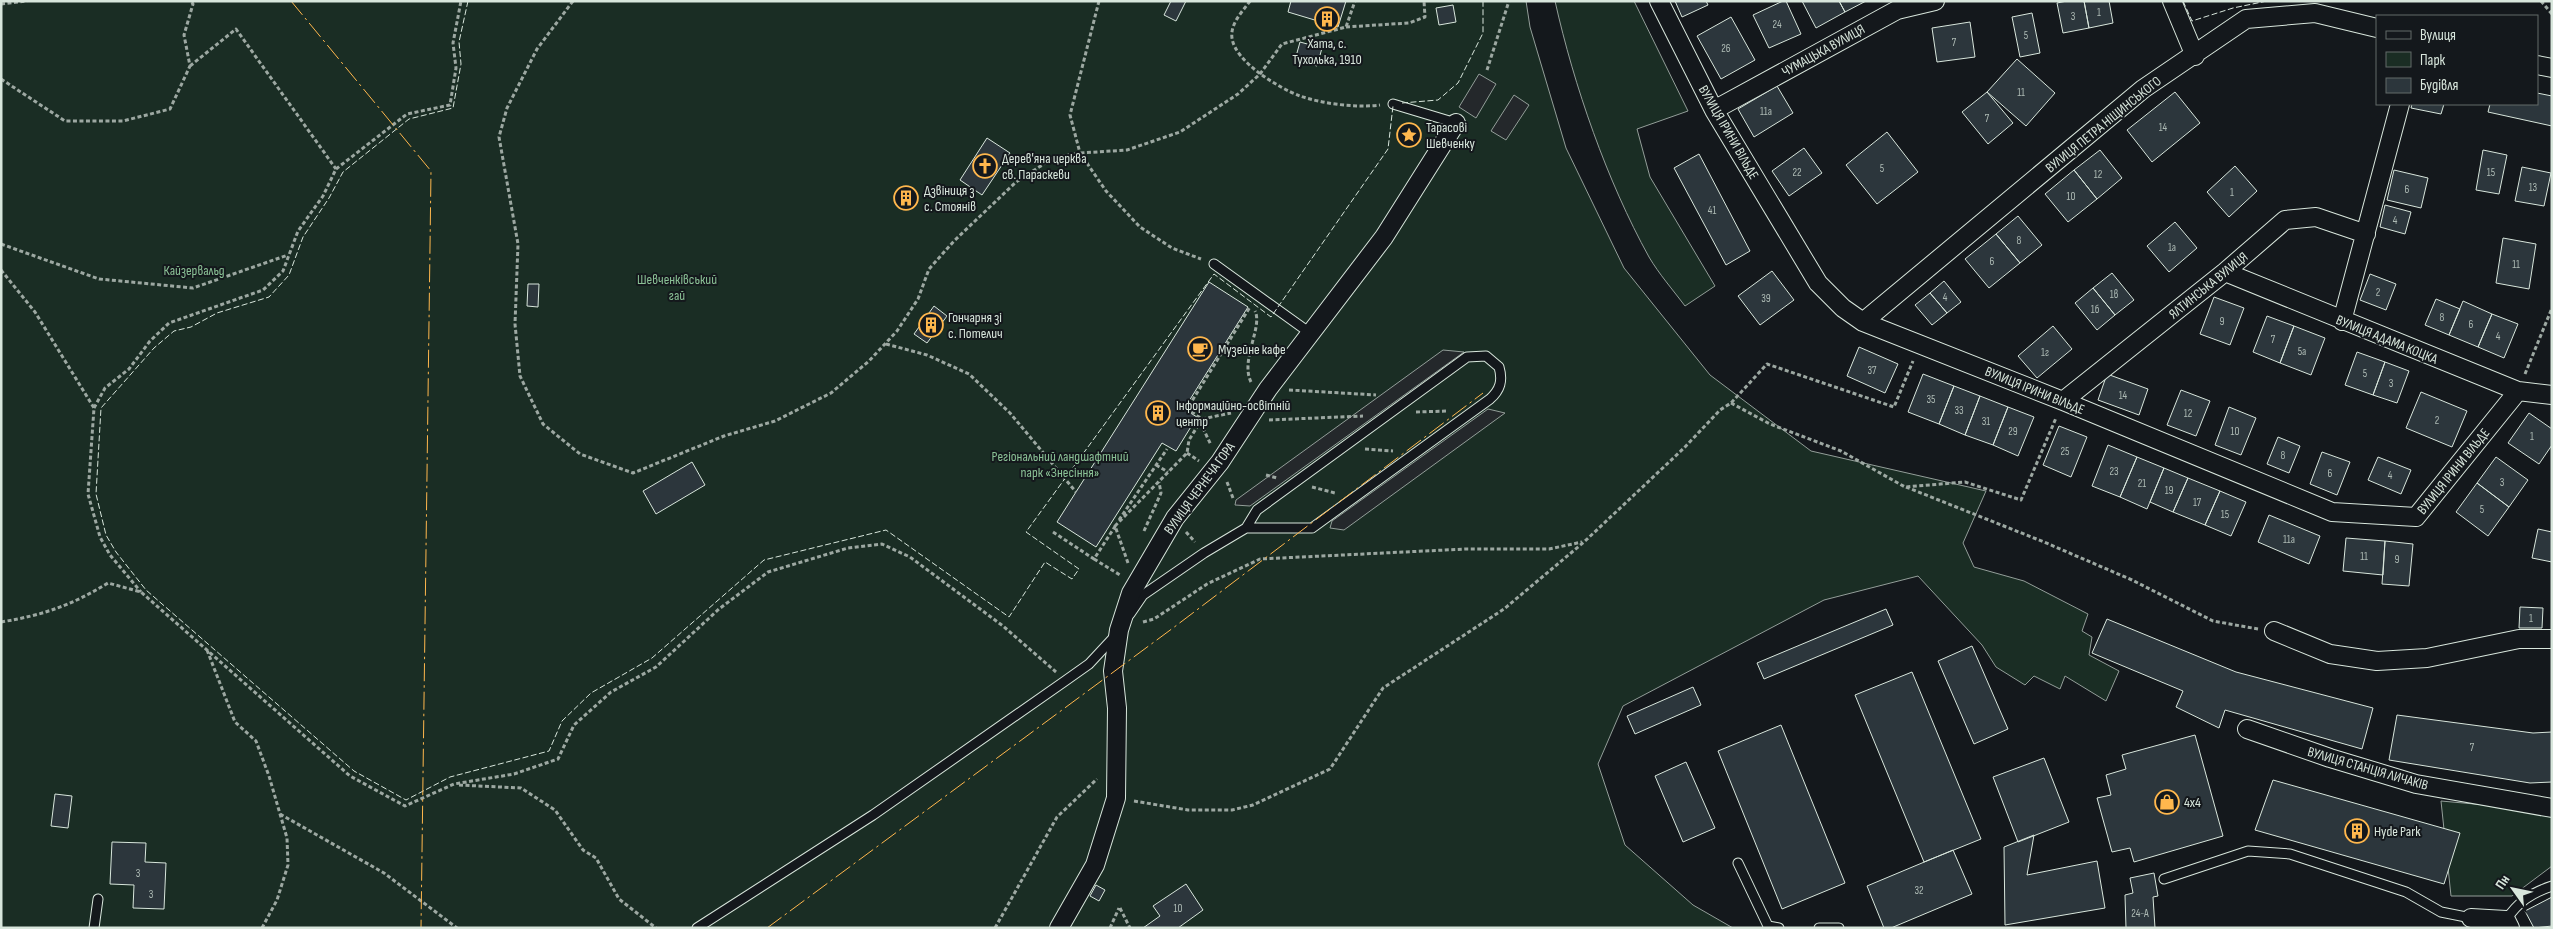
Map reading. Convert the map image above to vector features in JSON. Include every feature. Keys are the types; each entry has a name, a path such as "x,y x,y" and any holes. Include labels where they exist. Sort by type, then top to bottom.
{"street":[{"name":"ВУЛИЦЯ ІРИНИ ВІЛЬДЕ","path":"1658,1 1714,110 1818,283 1844,308 1863,322 2063,400 2332,512 2416,517 2518,391"},
{"name":"ЧУМАЦЬКА ВУЛИЦЯ","path":"1714,110 1897,10 1935,1"},
{"path":"2172,1 2195,56"},
{"name":"ВУЛИЦЯ ПЕТРА НІЩИНСЬКОГО","path":"1863,322 2143,89 2195,56 2246,19 2314,13 2376,28"},
{"path":"2538,64 2552,68"},
{"path":"2342,322 2400,105"},
{"name":"ВУЛИЦЯ ЧЕРНЕЧА ГОРА","path":"1059,928 1095,865 1116,798 1118,760 1114,671 1119,630 1136,585 1175,518 1220,462 1264,395 1384,236 1456,123"},
{"name":"ЯЛТИНСЬКА ВУЛИЦЯ","path":"2063,400 2225,272 2285,220 2316,217 2366,234"},
{"name":"ВУЛИЦЯ АДАМА КОЦКА","path":"2225,272 2342,322 2518,391 2552,394"},
{"path":"2274,631 2330,654 2377,661 2427,658 2519,639 2552,639"},
{"name":"ВУЛИЦЯ СТАНЦІЯ ЛИЧАКІВ","path":"2247,729 2330,758 2416,784 2552,808"},
{"path":"2471,918 2508,924"}],"lane":[{"path":"1393,104 1456,123"},
{"path":"1214,264 1310,333"},
{"path":"697,928 873,814 1089,664 1119,630 1143,595 1204,553 1246,528 1257,510 1467,357 1477,355 1493,361 1501,375 1497,393 1312,528 1246,528"},
{"path":"2164,880 2248,852 2290,854 2406,892 2441,912 2471,918"},
{"path":"1738,863 1768,926 1779,928"},
{"path":"2508,924 2520,902 2534,892 2552,886"},
{"path":"94,928 98,899"},
{"path":"1819,928 1839,928"}],"path":[{"path":"1,4 27,1"},
{"path":"190,66 184,35 193,4 191,1"},
{"path":"461,1 453,43 456,68 450,105 407,114 336,168 323,196 298,231 283,271 263,290 168,323 150,340 128,369 105,388 94,408 88,494 100,537 110,556 141,592 350,776 405,806 454,784 514,774 558,759 574,725 611,692 656,667 719,610 768,572 848,548 882,544 910,557 1004,626 1065,681"},
{"path":"574,1 537,49 507,108 499,137 518,244 515,324 520,376 543,424 580,454 633,473 724,436 775,421 823,397 869,362 886,344 918,299 929,269 987,208 1016,182 1052,158 1080,153 1127,150 1180,132 1238,94 1260,74 1282,44 1346,27 1409,23 1425,16 1424,1"},
{"path":"1099,1 1070,115 1080,153 1106,191 1140,227 1172,248 1214,264"},
{"path":"1250,1 1236,19 1231,37 1236,52 1260,74 1300,96 1360,107 1393,104"},
{"path":"1346,27 1355,1"},
{"path":"1487,70 1509,1"},
{"path":"2541,1 2552,14"},
{"path":"1,79 65,121 123,121 170,109 190,66 236,29 336,168"},
{"path":"1,244 99,279 193,288 288,255"},
{"path":"1,270 35,312 94,408"},
{"path":"1244,300 1252,305 1258,317 1252,341 1248,376 1264,395 1376,395"},
{"path":"1115,526 1187,453 1189,440 1202,419 1187,409 1252,305"},
{"path":"2518,391 2552,308"},
{"path":"886,344 927,354 969,374 1010,413 1076,492"},
{"path":"1116,798 1188,810 1232,810 1253,805 1330,769 1384,688 1504,609 1584,542 1684,448 1720,410 1731,403 1766,364 1894,408 1920,345"},
{"path":"1905,487 1965,482 2021,500 2063,400"},
{"path":"1731,403 1770,424 1840,451 1905,487 2124,576 2213,621 2274,631"},
{"path":"1342,448 1417,452"},
{"path":"1094,559 1167,449"},
{"path":"1187,453 1200,461"},
{"path":"1156,465 1168,472"},
{"path":"1295,482 1353,498"},
{"path":"1115,526 1136,585"},
{"path":"1053,532 1136,585"},
{"path":"1143,622 1154,619 1207,584 1260,559 1466,549 1549,549 1584,542"},
{"path":"1,622 39,616 84,598 108,583 141,592"},
{"path":"207,649 235,722 256,741 287,838 288,865 277,900 262,928"},
{"path":"995,928 1057,817 1118,760"},
{"path":"454,784 521,788 555,810 583,850 596,858 619,899 656,928"},
{"path":"280,814 384,873 458,928"},
{"path":"1110,928 1120,908 1130,928"}],"green space":[{"name":"Регіональний ландшафтний парк «Знесіння»","path":"1,1 1526,1 1530,27 1566,148 1624,268 1710,375 1811,451 1986,491 1963,543 1974,567 2024,581 2088,614 2082,631 2092,637 2089,655 2119,671 2106,701 2065,676 2060,689 2034,676 2025,685 1996,667 1982,645 1918,576 1824,600 1623,706 1598,764 1625,845 1693,905 1733,928 1,928"},
{"path":"1555,1 1634,1 1688,111 1637,129 1650,177 1715,286 1685,306 1649,257 1619,197 1582,99"},
{"path":"2441,801 2552,811 2552,866 2512,896 2451,896"}],"shaded area":[{"path":"1479,74 1496,84 1476,118 1459,107"},
{"path":"1514,95 1529,105 1506,140 1491,131"},
{"path":"1443,350 1464,352 1250,506 1235,505 1236,500"},
{"path":"1488,409 1505,413 1344,530 1330,528 1332,521"}],"building":[{"path":"1171,1 1186,1 1176,21 1164,15"},
{"name":"Хата, с. Тухолька, 1910","path":"1291,1 1346,1 1338,27 1288,12"},
{"path":"1675,1 1706,1 1708,5 1682,17"},
{"path":"1786,1 1801,34 1769,48 1753,15"},
{"path":"1802,1 1839,1 1845,12 1816,28"},
{"path":"1839,1 1866,1 1845,12"},
{"path":"2084,1 2089,28 2063,33 2057,3"},
{"path":"2084,1 2109,1 2113,23 2089,28"},
{"path":"1453,5 1456,22 1439,25 1436,8"},
{"path":"2032,13 2040,53 2020,57 2012,17"},
{"path":"1731,17 1755,60 1721,79 1697,36"},
{"path":"1970,22 1975,57 1937,62 1932,28"},
{"path":"1300,42 1322,48 1317,66 1295,60"},
{"path":"2017,59 2055,93 2026,126 1987,92"},
{"path":"1777,86 1793,113 1754,137 1738,109"},
{"path":"1987,92 2013,123 1988,144 1962,112"},
{"path":"2175,92 2200,123 2152,162 2127,130"},
{"path":"2538,93 2552,96 2552,126 2488,112 2490,105 2538,105"},
{"path":"2412,105 2444,105 2441,114 2411,108"},
{"path":"1887,132 1918,172 1877,204 1846,165"},
{"name":"Дерев'яна церква св. Параскеви","path":"987,138 1010,153 982,195 960,180"},
{"path":"1804,148 1822,173 1789,196 1772,171"},
{"path":"2100,150 2122,178 2097,199 2074,170"},
{"path":"2483,150 2507,155 2499,194 2476,190"},
{"path":"1699,154 1750,251 1726,265 1674,168"},
{"path":"2235,166 2257,191 2229,217 2207,192"},
{"path":"2522,167 2551,173 2544,206 2515,201"},
{"path":"2074,170 2097,199 2068,222 2045,194"},
{"path":"2394,170 2428,178 2421,208 2387,200"},
{"name":"Дзвіниця з с. Стоянів","path":"904,187 917,196 908,209 895,200"},
{"path":"2385,205 2411,212 2405,234 2380,227"},
{"path":"2018,216 2042,245 2020,263 1996,234"},
{"path":"2175,222 2197,248 2169,272 2147,246"},
{"path":"1996,234 2020,263 1989,288 1965,259"},
{"path":"2503,238 2536,244 2529,289 2496,283"},
{"path":"1772,271 1794,300 1760,325 1738,296"},
{"path":"2112,273 2134,300 2115,315 2093,288"},
{"path":"2370,274 2396,284 2386,310 2360,300"},
{"path":"1944,281 1961,302 1947,313 1930,293"},
{"name":"Інформаційно-освітній центр","path":"1209,282 1248,307 1184,409 1197,417 1176,451 1162,443 1096,547 1057,522"},
{"path":"528,284 539,284 538,307 527,306"},
{"path":"2093,288 2115,315 2097,330 2075,303"},
{"path":"1930,293 1947,313 1932,325 1915,305"},
{"path":"2214,297 2244,308 2230,345 2200,334"},
{"path":"2436,299 2460,309 2449,335 2425,325"},
{"path":"2463,301 2492,314 2478,347 2449,335"},
{"name":"Гончарня зі с. Потелич","path":"934,306 947,316 927,343 914,334"},
{"path":"2492,314 2518,324 2504,358 2478,347"},
{"path":"2267,316 2294,326 2280,363 2253,352"},
{"path":"2053,326 2072,349 2037,378 2018,356"},
{"path":"2294,326 2325,338 2311,375 2280,363"},
{"path":"1859,347 1898,364 1885,393 1847,376"},
{"path":"2357,352 2385,362 2373,395 2345,385"},
{"path":"2385,362 2409,371 2397,403 2373,395"},
{"path":"1923,374 1954,386 1939,424 1908,412"},
{"path":"2107,374 2148,389 2139,415 2098,400"},
{"path":"1954,386 1980,396 1965,435 1939,424"},
{"path":"2181,390 2210,401 2196,436 2167,425"},
{"path":"2421,392 2467,411 2452,447 2406,428"},
{"path":"1980,396 2008,407 1993,445 1965,435"},
{"path":"2008,407 2034,417 2018,456 1993,445"},
{"path":"2229,407 2256,418 2241,455 2215,445"},
{"path":"2529,413 2552,429 2552,445 2539,464 2508,443"},
{"path":"2059,426 2087,437 2071,477 2043,465"},
{"path":"2278,437 2300,446 2289,473 2267,464"},
{"path":"2108,445 2137,457 2120,497 2092,486"},
{"path":"2322,452 2350,462 2337,495 2310,484"},
{"path":"2137,457 2164,468 2147,509 2120,497"},
{"path":"2378,457 2411,470 2401,494 2368,480"},
{"path":"2496,457 2528,480 2509,507 2477,483"},
{"path":"692,462 705,485 656,514 643,491"},
{"path":"2164,468 2188,478 2173,512 2150,502"},
{"path":"2188,478 2220,491 2205,525 2173,512"},
{"path":"2477,483 2509,507 2488,536 2456,512"},
{"path":"2220,491 2246,502 2231,536 2205,525"},
{"path":"2269,515 2320,536 2309,564 2258,542"},
{"path":"2538,529 2552,532 2552,562 2532,558"},
{"path":"2346,538 2385,541 2383,575 2343,571"},
{"path":"2385,541 2413,544 2409,586 2382,584"},
{"path":"2520,607 2543,608 2542,628 2519,628"},
{"path":"1886,609 1893,625 1764,679 1757,663"},
{"path":"2107,619 2236,672 2373,708 2362,749 2225,710 2219,728 2176,707 2183,691 2092,653"},
{"path":"1972,646 2008,729 1974,744 1938,661"},
{"path":"1912,672 1981,839 1924,862 1855,695"},
{"path":"1693,687 1701,705 1635,734 1627,716"},
{"path":"2397,715 2533,733 2552,732 2552,782 2530,783 2389,760"},
{"path":"1781,725 1845,883 1782,909 1718,751"},
{"path":"2195,735 2223,836 2134,862 2130,848 2112,852 2097,798 2111,795 2106,775 2126,769 2122,755"},
{"path":"2044,758 2069,822 2018,842 1993,777"},
{"path":"1686,762 1715,828 1683,842 1655,776"},
{"name":"Hyde Park","path":"2273,780 2460,833 2444,884 2255,830"},
{"path":"55,794 72,796 68,828 51,826"},
{"path":"2034,835 2027,875 2097,861 2105,908 2005,925 2004,847"},
{"path":"112,842 146,843 145,862 166,863 164,909 133,908 134,885 110,884"},
{"path":"1953,850 1972,894 1891,928 1884,928 1867,886"},
{"path":"2154,873 2158,896 2153,897 2155,928 2126,928 2125,895 2133,893 2130,878"},
{"path":"1186,884 1203,910 1178,928 1143,928 1160,916 1153,906"},
{"path":"1096,885 1105,890 1099,901 1090,896"},
{"path":"2552,897 2552,926 2534,928 2525,911"}],"fence":[{"path":"468,1 459,42 461,64 453,108 409,119 343,172 329,198 303,237 289,275 269,297 217,313 191,327 174,331 154,348 101,408 96,494 106,535 116,552 146,590 354,771 406,800 450,777 549,751 562,721 591,693 652,658 764,560 886,530 1009,617 1045,562 1072,579 1079,569 1026,532 1214,274 1271,317 1388,149 1393,106"},
{"path":"1402,103 1438,100 1458,83 1483,33 1483,1"},
{"path":"2183,1 2192,21 2233,8 2267,1"}],"power":[{"path":"291,1 431,171 421,928"},
{"path":"767,928 1173,628 1483,393"}],"place":[{"name":"Хата, с. Тухолька, 1910","path":"1327,19"},
{"name":"Тарасові Шевченку","path":"1409,135"},
{"name":"Дерев'яна церква св. Параскеви","path":"985,166"},
{"name":"Дзвіниця з с. Стоянів","path":"906,198"},
{"name":"Гончарня зі с. Потелич","path":"931,325"},
{"name":"Музейне кафе","path":"1200,349"},
{"name":"Інформаційно-освітній центр","path":"1158,413"},
{"name":"4х4","path":"2167,802"},
{"name":"Hyde Park","path":"2357,831"}],"park label":[{"name":"Кайзервальд","path":"194,270"},
{"name":"Шевченківський гай","path":"677,288"}]}
